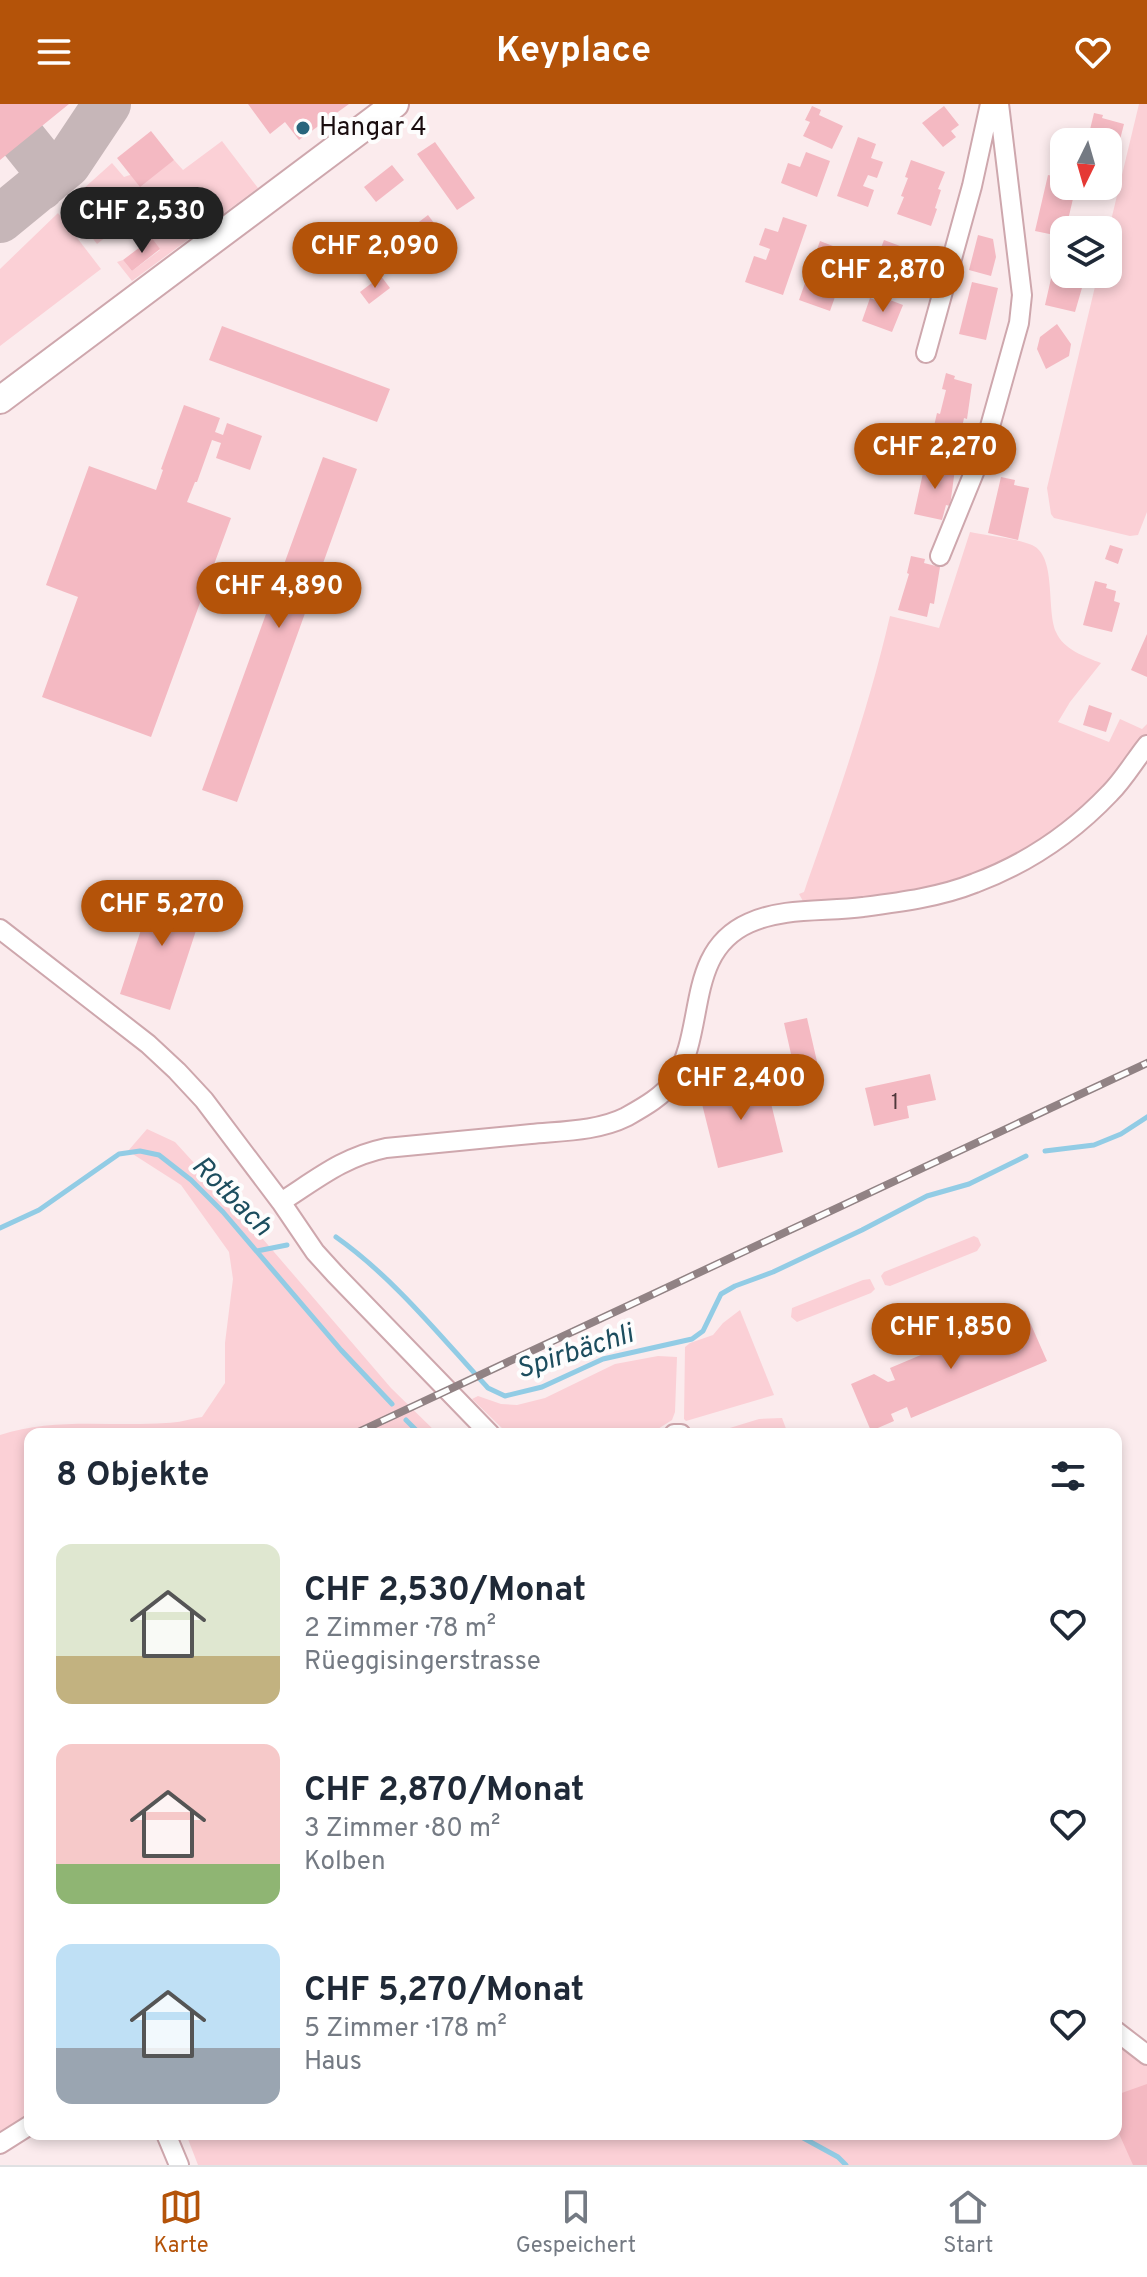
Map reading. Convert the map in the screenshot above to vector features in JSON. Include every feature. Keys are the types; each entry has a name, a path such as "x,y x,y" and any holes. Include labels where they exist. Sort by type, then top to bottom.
{"main road":[{"path":"0,400 395,104"}],"street":[{"path":"926,353 972,186 990,104"},
{"path":"940,556 984,448 1019,323 1022,295 999,104"},
{"path":"281,1202 347,1159 365,1152 583,1129 623,1118 647,1104 672,1083 684,1061 706,967 726,937 750,922 787,913 914,900 974,884 1023,861 1068,831 1112,792 1147,745"},
{"path":"0,929 148,1044 177,1071 204,1100 315,1252 484,1428"},
{"path":"1122,2036 1147,2055"},
{"path":"0,2144 24,2129"},
{"path":"169,2140 179,2165"}],"shaded area":[{"path":"1139,104 1147,104 1147,512 1138,535 1130,536 1054,518 1047,488 1095,288 1122,288 1122,216 1112,216 1116,200 1122,200 1122,175"},
{"path":"222,141 258,188 132,281 117,262 123,260 132,271 160,250 153,235 135,214 97,244 74,214 72,199 112,163 124,177 174,160 183,170"},
{"path":"58,213 101,269 0,346 0,269"},
{"path":"970,532 1025,543 1040,551 1048,571 1053,622 1059,638 1069,648 1101,663 1058,722 1109,742 1120,719 1142,729 1147,724 1147,735 1082,807 1032,846 1005,861 940,887 804,903 799,894 804,892 852,751 890,616 939,628"},
{"path":"147,1129 175,1142 391,1388 432,1428 27,1428 170,1423 202,1417 225,1383 225,1343 233,1279 229,1252 181,1185 128,1151"},
{"path":"974,1236 981,1245 977,1251 890,1286 885,1285 881,1276 884,1272"},
{"path":"870,1279 875,1289 871,1293 797,1322 791,1317 792,1308"},
{"path":"740,1310 774,1395 686,1421 685,1347 713,1335"},
{"path":"658,1356 677,1357 672,1420 659,1428 502,1428 472,1399 478,1396 501,1404 517,1405 545,1398 615,1364"},
{"path":"782,1418 786,1428 730,1428 759,1419"},
{"path":"24,1428 24,2120 0,2136 0,1435"},
{"path":"1122,2043 1147,2065 1147,2165 198,2165 188,2140 1122,2140"}],"building":[{"path":"0,104 69,104 0,160"},
{"name":"Hangar 4","path":"248,104 349,104 299,140 285,122 270,134"},
{"path":"812,106 821,110 819,115 843,126 832,149 803,136 810,122 805,120"},
{"path":"944,106 959,125 951,131 956,137 943,147 922,123"},
{"path":"1094,113 1124,124 1122,132 1122,128 1090,128"},
{"path":"151,131 174,160 140,187 117,158"},
{"path":"858,137 876,144 871,158 883,162 877,178 868,175 863,186 874,190 868,207 837,196"},
{"path":"435,142 475,198 457,210 417,154"},
{"path":"806,152 830,161 817,197 781,183 788,163 800,167"},
{"path":"911,160 945,172 938,189 941,190 931,226 897,214 904,197 901,196"},
{"path":"392,165 404,180 376,202 364,187"},
{"path":"1050,175 1050,200 1073,200 1069,216 1050,216 1050,234 1035,231"},
{"path":"428,215 440,231 402,260 390,244"},
{"path":"783,217 807,225 783,295 745,282 754,256 766,260 770,249 759,245 765,228 778,232"},
{"path":"978,235 993,239 996,257 991,276 969,270"},
{"path":"152,238 160,249 132,271 123,260"},
{"path":"884,240 919,253 908,282 873,269"},
{"path":"820,241 838,248 833,262 845,266 839,282 830,279 826,290 836,294 830,311 799,300"},
{"path":"381,276 390,288 369,304 360,292"},
{"path":"972,282 998,288 986,340 959,334"},
{"path":"1050,283 1050,288 1082,288 1075,312 1045,305"},
{"path":"882,297 903,305 892,332 862,321 870,298 880,302"},
{"path":"1057,324 1071,344 1069,356 1046,369 1037,349 1040,337"},
{"path":"222,326 390,389 377,422 209,360"},
{"path":"946,373 955,376 954,379 972,384 967,419 964,418 961,432 934,426 946,390 942,389"},
{"path":"184,405 220,418 215,432 223,435 227,423 262,436 250,470 216,458 221,443 212,440 187,502 231,518 151,737 42,697 78,597 46,585 89,466 156,490"},
{"path":"323,457 357,469 237,802 202,790"},
{"path":"926,459 938,462 937,466 955,469 950,506 946,505 942,520 914,514"},
{"path":"1001,477 1015,480 1014,485 1029,488 1018,540 988,533"},
{"path":"1110,545 1123,549 1118,564 1105,559"},
{"path":"911,556 940,567 934,604 930,603 927,617 898,610"},
{"path":"1095,581 1107,584 1106,588 1116,591 1114,601 1120,603 1112,632 1083,625"},
{"path":"1147,634 1147,677 1131,670"},
{"path":"1089,705 1112,713 1106,732 1083,725"},
{"path":"155,887 205,903 170,1010 120,994"},
{"path":"807,1018 821,1079 798,1085 784,1023"},
{"path":"930,1074 936,1100 907,1106 909,1118 874,1126 865,1088"},
{"path":"764,1075 783,1152 718,1168 699,1092"},
{"path":"1025,1311 1047,1361 911,1418 907,1407 891,1414 894,1421 870,1428 851,1384 874,1374 888,1382 895,1380 890,1368"},
{"path":"1147,2084 1147,2165 1133,2165 1122,2140 1122,2093"}],"waterway":[{"name":"Spirbächli","path":"1045,1151 1094,1145 1121,1134 1147,1117"},
{"name":"Rotbach","path":"0,1228 39,1210 119,1154 140,1151 159,1155 191,1180 223,1212 341,1350 392,1404"},
{"name":"Spirbächli","path":"336,1237 397,1289 488,1388 505,1396 542,1387 603,1359 692,1339 703,1331 721,1294 735,1286 773,1272 927,1196 969,1184 1026,1156"},
{"path":"257,1251 287,1245"},
{"name":"Rotbach","path":"406,1420 414,1428"},
{"name":"Rotbach","path":"807,2140 838,2157 846,2165"}],"taxiway":[{"path":"0,219 67,164 107,104"},
{"path":"0,111 45,167 45,178 40,187"}],"railway":[{"path":"367,1428 1147,1063"}],"place":[{"name":"Hangar 4","path":"303,128"}]}
